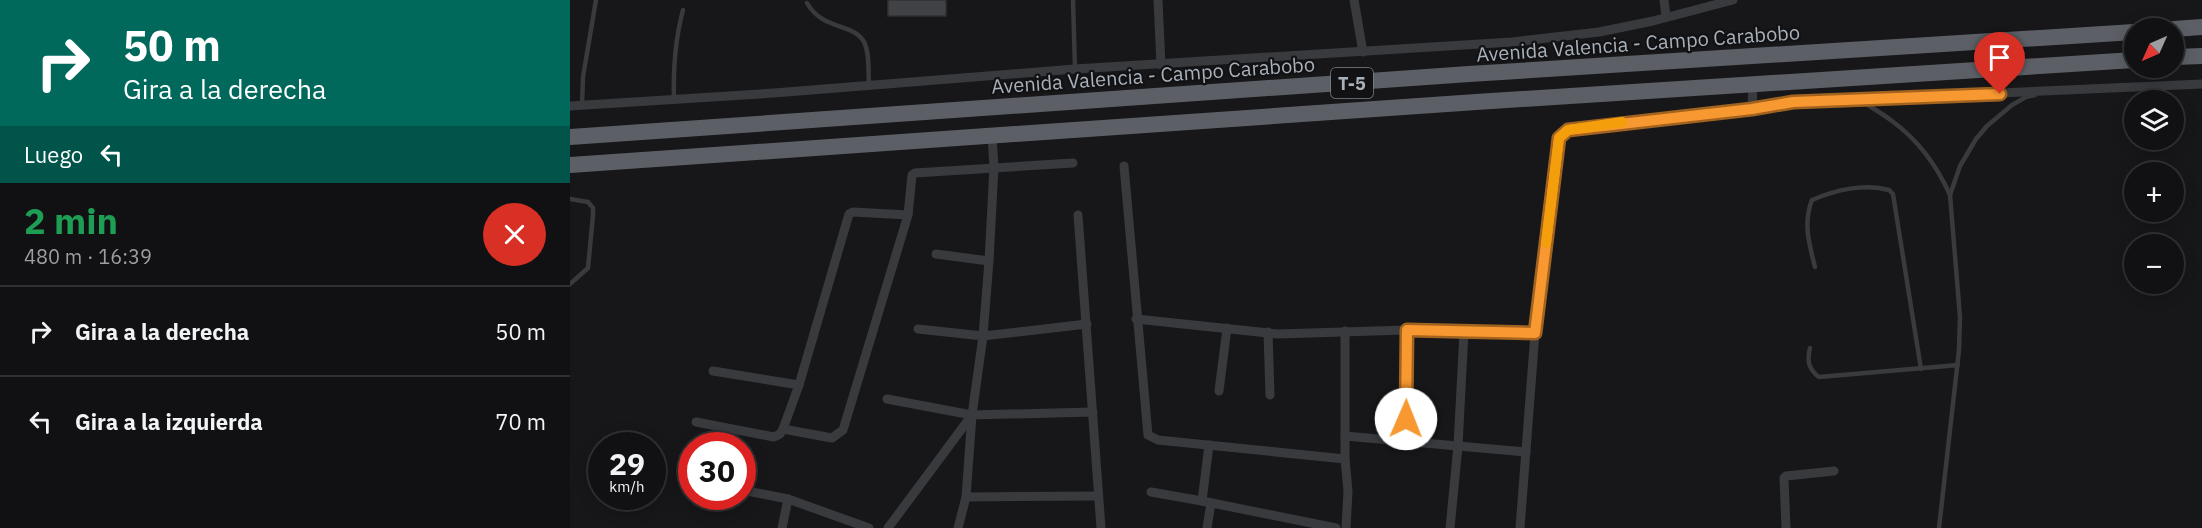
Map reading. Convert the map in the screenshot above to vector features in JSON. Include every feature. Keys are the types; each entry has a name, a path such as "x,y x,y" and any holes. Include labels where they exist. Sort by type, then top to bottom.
{"highway":[{"path":"2184,28 2202,27"},
{"name":"Avenida Valencia - Campo Carabobo","path":"570,137 1469,74 2124,33"},
{"path":"2184,57 2202,56"},
{"name":"T-5","path":"570,165 2124,61"}],"street":[{"path":"1158,0 1161,65"},
{"path":"1354,0 1363,52"},
{"path":"1664,0 1666,17"},
{"name":"Avenida Valencia - Campo Carabobo","path":"570,105 674,100 1075,69 1512,42 1599,32 1733,0"},
{"path":"1520,528 1535,333 1559,138 1568,130 1752,109 1793,102 2202,84"},
{"path":"1752,109 1754,85"},
{"path":"958,528 966,497 972,415 983,336 994,166 992,136"},
{"path":"783,429 832,438 843,430 908,215 911,194 910,178 915,173 994,166 1073,163"},
{"path":"1124,166 1148,435 1158,440 1345,459"},
{"path":"696,422 774,437 780,434 799,385 849,214 853,212 908,215"},
{"path":"1078,215 1101,528"},
{"path":"936,254 989,261"},
{"path":"1136,320 1268,332 1407,330 1535,333"},
{"path":"918,329 983,336 1087,324"},
{"path":"1219,391 1227,328"},
{"path":"1405,441 1407,330"},
{"path":"1345,331 1345,459 1348,490 1346,528"},
{"path":"1450,528 1458,446 1464,331"},
{"path":"1268,332 1270,395"},
{"path":"713,372 759,377 799,385"},
{"path":"887,399 972,415 1093,412"},
{"path":"888,528 972,415"},
{"path":"1345,436 1526,452"},
{"path":"1207,528 1209,445"},
{"path":"1786,528 1784,478 1834,471"},
{"path":"1151,492 1336,528"},
{"path":"756,493 788,499 869,528"},
{"path":"966,497 1098,496"},
{"path":"782,528 788,499"}],"lane":[{"path":"582,105 583,77 596,0"},
{"path":"1073,0 1075,69"},
{"path":"807,3 813,14 825,22 858,34 865,43 869,85"},
{"path":"674,100 673,73 676,36 683,10"},
{"path":"1950,195 1964,159 1987,126 1998,115 2026,97 2047,92"},
{"path":"1861,100 1894,122 1917,143 1936,168 1950,195 1960,317 1958,365 1939,528"},
{"path":"1815,267 1807,237 1808,211 1812,200 1832,192 1862,188 1889,190 1893,194 1921,369"},
{"path":"570,199 588,202 593,208 594,215 588,268 570,284"},
{"path":"1810,348 1807,359 1812,372 1819,376 1958,365"}],"building":[{"path":"888,0 946,0 946,16 888,16"}],"slow traffic":[{"path":"1546,243 1559,138 1568,130 1622,122"}],"route":[{"path":"1406,419 1407,330 1535,333 1559,138 1568,130 1752,109 1793,102 2000,94"}]}
